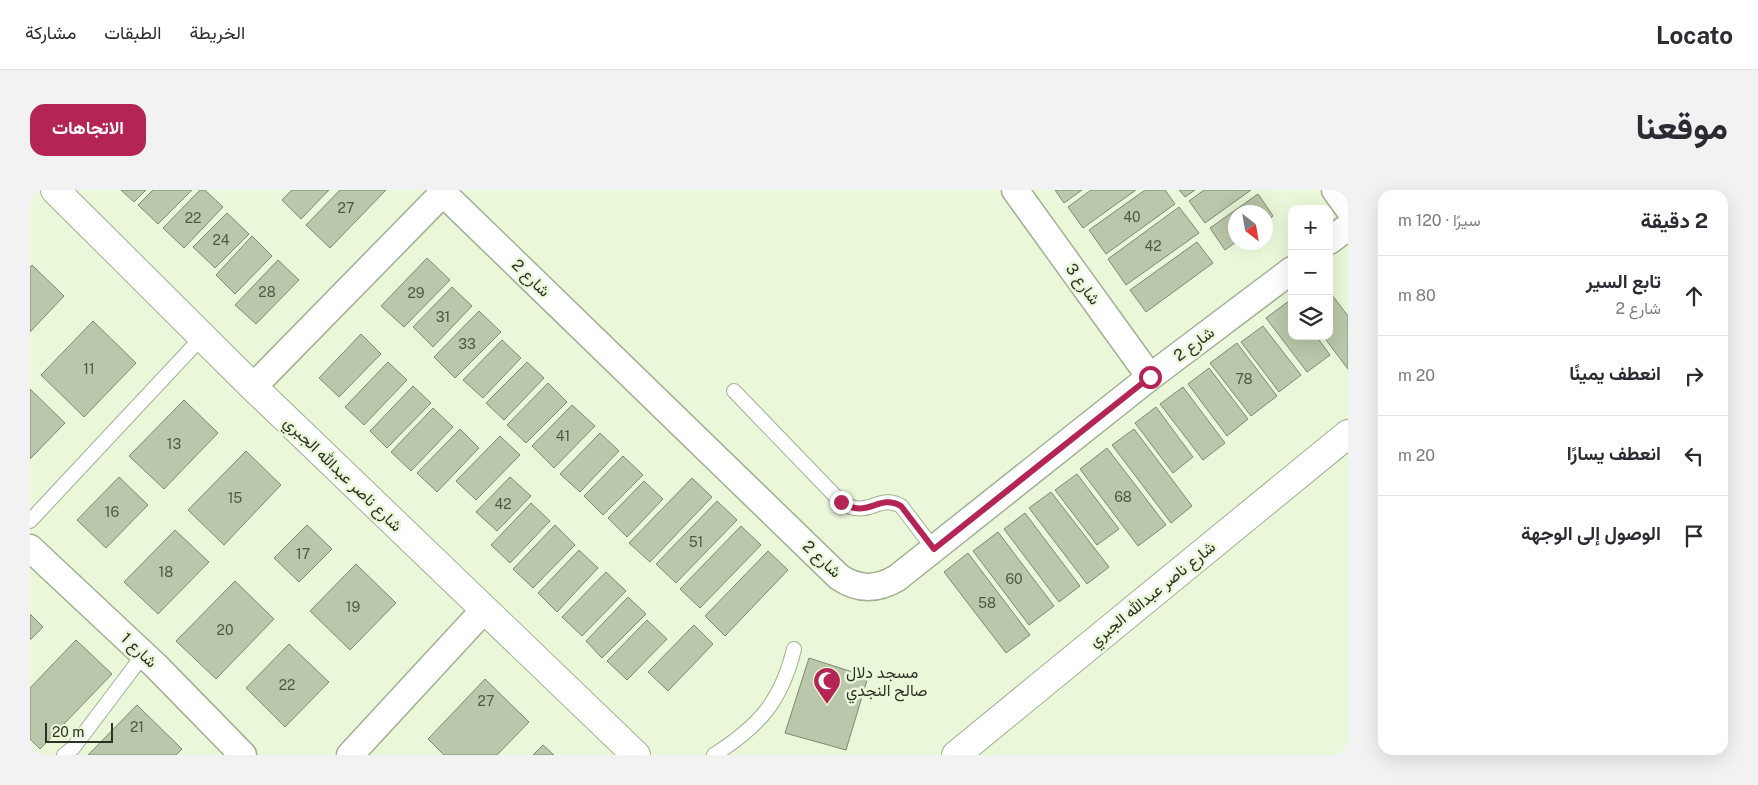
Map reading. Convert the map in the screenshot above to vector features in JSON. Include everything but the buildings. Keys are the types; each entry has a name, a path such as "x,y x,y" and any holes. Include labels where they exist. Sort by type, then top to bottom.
{"street":[{"name":"شارع ناصر عبدالله الجبري","path":"55,190 253,387 636,755"},
{"name":"شارع 3","path":"1015,190 1150,377"},
{"path":"1336,190 1348,208"},
{"name":"شارع 2","path":"253,387 442,191 839,577 857,586 878,587 897,578 1150,377 1288,273"},
{"path":"1333,238 1348,227"},
{"name":"شارع ناصر عبدالله الجبري","path":"956,755 1348,434"},
{"name":"شارع 1","path":"30,548 144,654 243,755"},
{"path":"350,755 484,610"}],"lane":[{"path":"30,521 203,336"},
{"path":"734,391 841,502 848,506 864,509 886,502 894,502 901,506 934,549"},
{"path":"714,755 751,729 764,715 784,684 794,649"},
{"path":"64,755 73,748 144,654"}],"place":[{"name":"مسجد دلال صالح النجدي","path":"827,705"}],"route":[{"path":"841,502 856,509 864,509 886,502 894,502 901,506 934,549 1150,377"}]}
